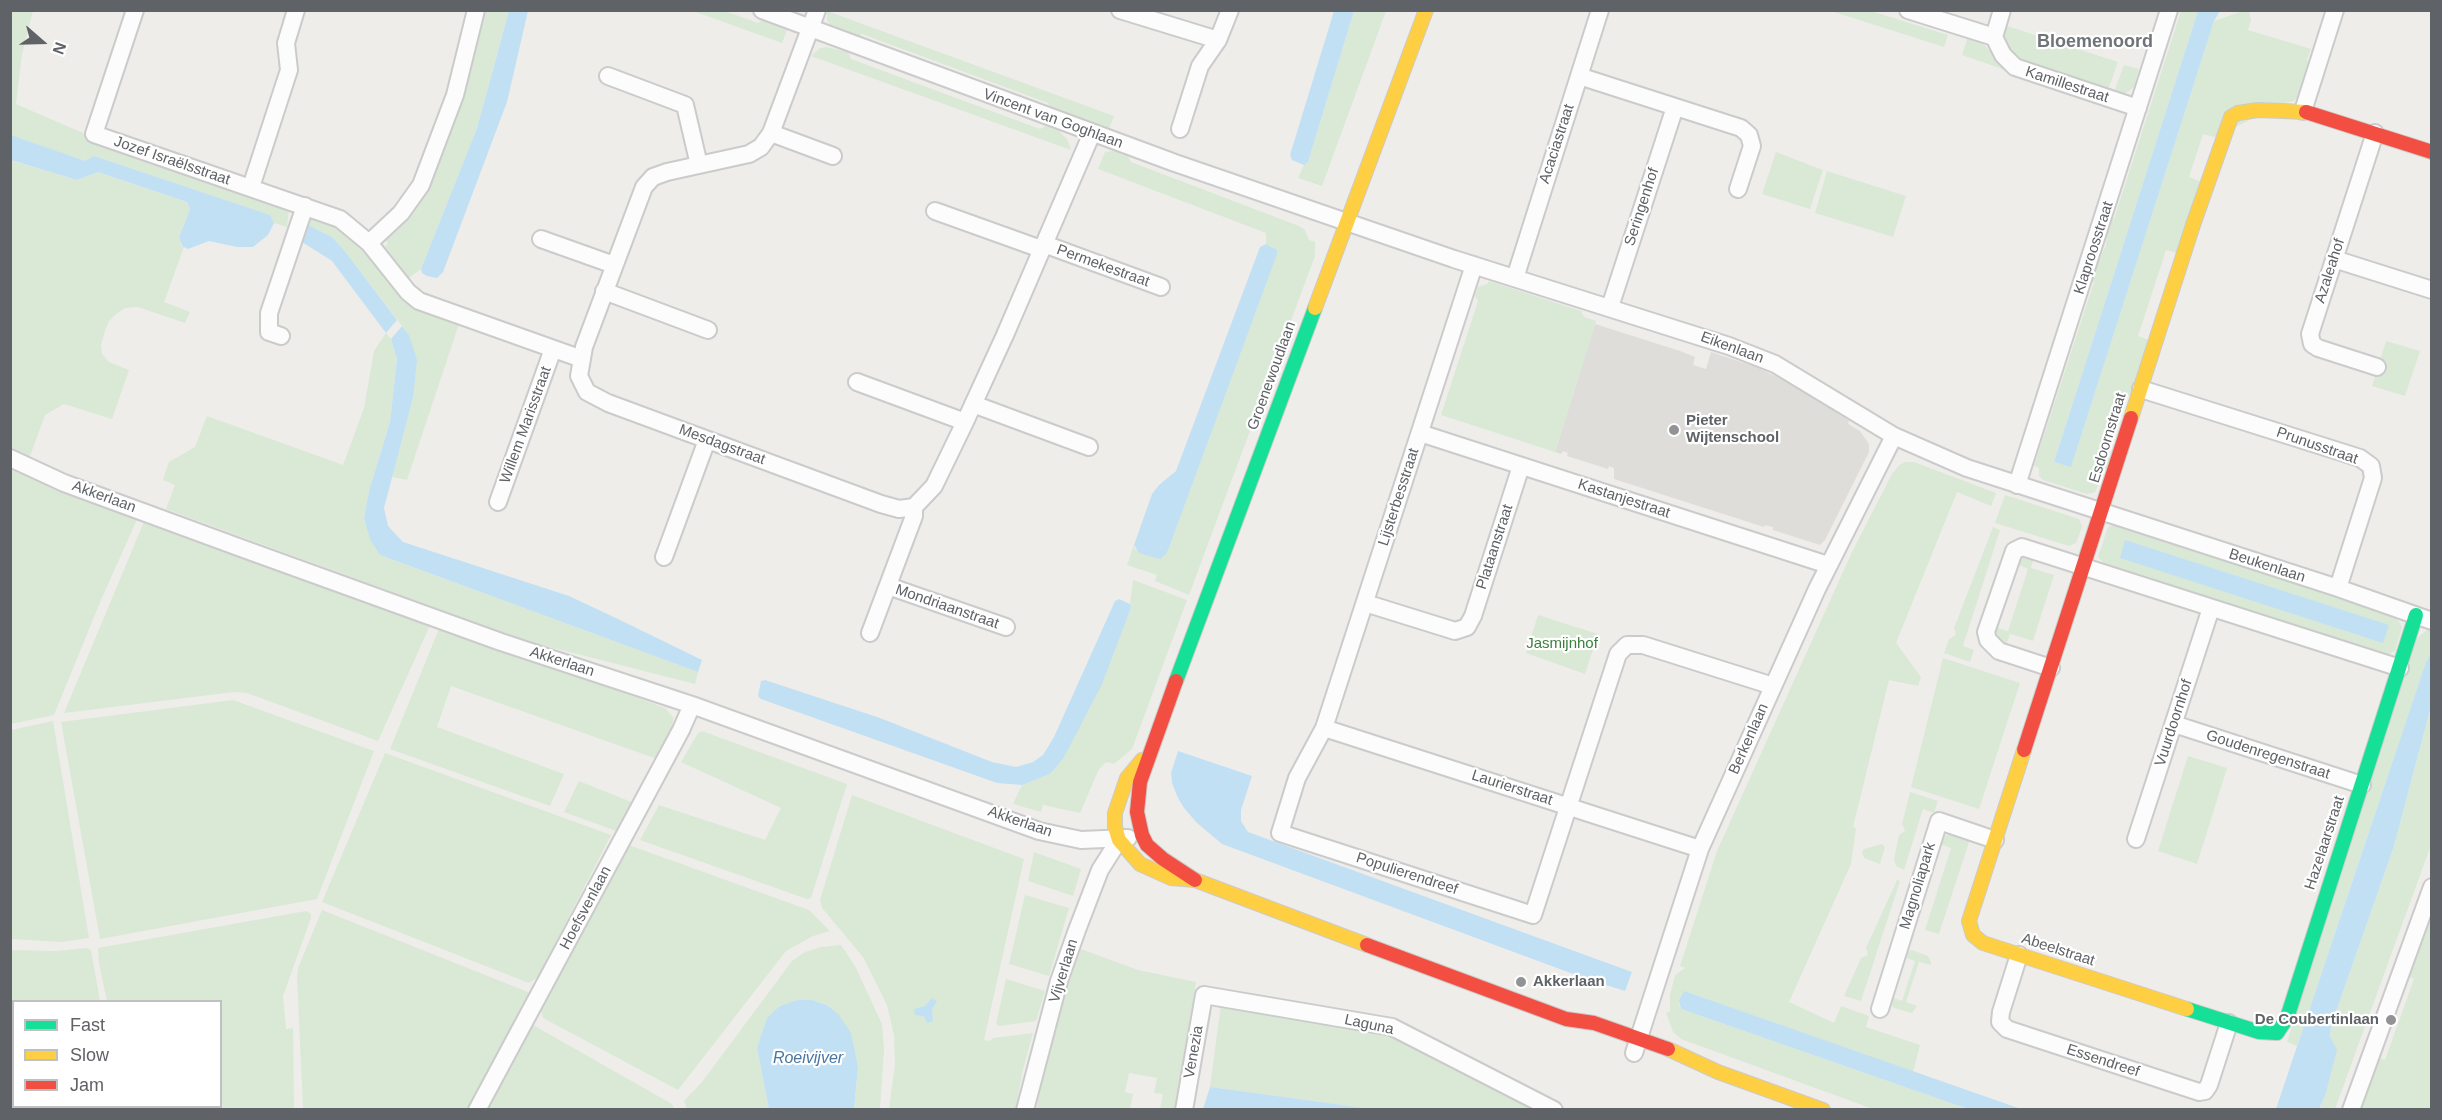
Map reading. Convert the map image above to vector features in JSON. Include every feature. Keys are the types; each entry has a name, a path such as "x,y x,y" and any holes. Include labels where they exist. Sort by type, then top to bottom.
{"street":[{"name":"Jozef Israëlsstraat","path":"135,10 94,134 340,219 369,243 408,292 418,301 582,359"},
{"path":"251,187 290,70 286,43 297,10"},
{"path":"369,243 401,213 421,185 455,95 476,10"},
{"name":"Vincent van Goghlaan","path":"762,10 1092,133 1347,222"},
{"name":"Mesdagstraat","path":"817,10 771,133 761,147 749,154 653,177 644,187 604,291 579,375 587,392 608,403 881,504 899,509 914,507"},
{"path":"1120,10 1218,40"},
{"path":"1180,129 1200,66 1218,40 1230,10"},
{"name":"Groenewoudlaan","path":"1142,835 1137,812 1138,799 1149,752 1426,10"},
{"name":"Acaciastraat","path":"1515,278 1600,10"},
{"path":"1908,10 1994,37 2002,10"},
{"name":"Klaproosstraat","path":"2017,485 2169,10"},
{"path":"2335,10 2303,111 2432,152"},
{"name":"Kamillestraat","path":"1994,37 2003,56 2015,67 2138,108"},
{"path":"608,76 686,105 699,165"},
{"path":"1579,76 1742,128 1749,135 1752,147 1738,189"},
{"name":"Seringenhof","path":"1610,308 1675,107"},
{"name":"Esdoornstraat","path":"1995,840 2140,389 2231,117 2238,113 2258,110 2303,111"},
{"path":"771,133 833,156"},
{"path":"914,507 934,486 965,422 1092,133"},
{"name":"Azaleahof","path":"2375,133 2310,334 2311,340 2318,348 2377,367"},
{"path":"281,336 269,332 269,313 305,206"},
{"name":"Permekestraat","path":"935,211 1161,287"},
{"name":"Eikenlaan","path":"1347,222 1729,346 1775,364 1894,436 1967,468 2102,512"},
{"path":"541,239 614,265"},
{"path":"2334,259 2432,290"},
{"name":"Lijsterbesstraat","path":"1324,728 1474,265"},
{"path":"604,291 708,330"},
{"name":"Willem Marisstraat","path":"498,502 553,349"},
{"path":"856,382 965,422"},
{"name":"Prunusstraat","path":"2140,389 2360,458 2371,466 2373,478 2338,588"},
{"path":"973,404 1089,447"},
{"name":"Kastanjestraat","path":"1420,433 1828,565"},
{"name":"Berkenlaan","path":"1636,1046 1700,849 1828,565 1894,436"},
{"path":"664,557 707,440"},
{"name":"Akkerlaan","path":"10,459 64,483 501,642 692,705 1039,831 1081,840 1119,840 1142,835"},
{"name":"Plataanstraat","path":"1365,603 1455,631 1467,627 1473,616 1521,465"},
{"name":"Mondriaanstraat","path":"870,633 914,516 914,507"},
{"name":"Beukenlaan","path":"2102,512 2424,618"},
{"path":"2051,668 1999,651 1988,640 1986,632 2014,551 2022,547 2400,668"},
{"name":"Mondriaanstraat","path":"888,586 1006,627"},
{"name":"Vuurdoornhof","path":"2136,839 2211,608"},
{"name":"Hazelaarstraat","path":"2229,1023 2259,1032 2277,1033 2287,1018 2400,668 2424,618"},
{"path":"1570,807 1618,654 1627,645 1643,645 1773,686"},
{"name":"Hoefsvenlaan","path":"477,1110 681,730 692,705"},
{"name":"Goudenregenstraat","path":"2174,724 2362,785"},
{"name":"Laurierstraat","path":"1324,728 1700,849"},
{"name":"Populierendreef","path":"1324,728 1297,778 1280,833 1533,915 1570,807"},
{"name":"Groenewoudlaan","path":"1119,840 1114,827 1114,813 1126,778 1149,752"},
{"name":"Magnoliapark","path":"1880,1009 1939,821 1995,840"},
{"path":"1142,835 1154,852 1195,880 1566,1019 1594,1023 1636,1046 1651,1059"},
{"path":"1119,840 1140,864 1171,878 1195,880"},
{"name":"Vijverlaan","path":"1025,1110 1059,981 1100,870 1119,840"},
{"name":"Abeelstraat","path":"1995,840 1969,921 1973,935 1983,943 2229,1023"},
{"path":"2351,1110 2432,887"},
{"name":"Essendreef","path":"2019,955 2001,1012 2000,1022 2007,1029 2199,1092 2205,1091 2209,1085 2229,1023"},
{"name":"Venezia","path":"1184,1110 1204,995"},
{"name":"Laguna","path":"1204,995 1392,1027 1554,1110"},
{"path":"1566,1019 1589,1037"},
{"path":"1617,1047 1636,1046 1685,1056 1718,1072 1804,1106 1823,1110"},
{"path":"1679,1069 1718,1072"}],"shaded area":[{"path":"1595,324 1695,357 1693,365 1706,369 1711,352 1759,368 1806,392 1860,431 1869,444 1869,452 1825,540 1820,545 1773,530 1773,527 1765,525 1764,527 1614,479 1614,468 1609,466 1608,469 1567,456 1568,453 1563,451 1561,454 1555,452"}],"green space":[{"path":"11,11 33,11 22,54 16,104 83,133 88,138 289,210 287,227 274,223 269,215 94,156 85,162 11,135"},
{"path":"482,11 509,11 477,128 421,269 406,280 382,248 388,244 384,237 404,218"},
{"path":"693,11 725,11 758,23 765,18 788,28 782,43"},
{"path":"827,11 1114,116 1108,132 1050,111 1048,103 862,34 854,38 833,29 827,20"},
{"path":"1354,11 1386,11 1322,186 1298,178 1304,165 1308,162"},
{"path":"1831,11 1871,11 1948,35 1944,47"},
{"path":"2181,11 2198,11 2054,462 2071,466 2214,21 2249,11 2251,21 2248,30 2311,49 2307,59 2309,68 2302,93 2294,101 2284,103 2215,137 2203,134 2189,177 2200,181 2177,253 2166,250 2138,336 2149,340 2131,396 2120,393 2100,453 2111,458 2095,492 2087,494 2043,480 2039,476 2039,468 2034,466 2094,282 2090,280 2106,245 2109,218 2114,219"},
{"path":"2004,25 2118,62 2108,90 2020,62 2006,45"},
{"path":"1968,37 1979,40 2011,72 1962,55"},
{"path":"826,47 848,52 851,59 1040,129 1046,126 1059,131 1067,139 1071,150 811,56 820,48"},
{"path":"2124,65 2139,69 2134,87 2123,95 2114,92"},
{"path":"1114,151 1128,156 1131,162 1299,226 1305,230 1309,240 1315,242 1315,256 1189,595 1155,581 1157,575 1127,565 1134,545 1135,550 1167,553 1277,250 1266,244 1266,233 1098,169 1105,152"},
{"path":"1776,152 1823,170 1810,209 1762,194"},
{"path":"10,160 77,180 98,172 187,202 190,209 179,236 181,246 184,247 164,302 190,312 185,323 138,307 125,308 116,314 109,321 105,331 101,345 102,354 109,362 129,370 112,419 64,404 45,415 29,459 11,451"},
{"path":"1827,171 1906,196 1893,237 1815,213"},
{"path":"314,212 341,226 414,309 459,324 407,480 392,477 413,398 409,335 344,250 332,237 308,225"},
{"path":"1489,281 1581,311 1584,317 1596,321 1555,452 1441,415 1478,301 1475,296 1478,287"},
{"path":"386,333 391,339 397,359 390,422 369,491 364,518 380,555 698,672 695,684 526,641 166,509 175,485 163,480 169,462 195,447 207,416 343,465 364,408 374,351"},
{"path":"2386,341 2420,351 2405,396 2372,386"},
{"path":"1914,462 1996,493 1991,506 1957,492 1896,643 1921,677 1918,686 1889,680 1853,827 1856,828 1851,864 1789,1002 1834,1023 1841,1006 1869,1016 1866,1027 1920,1045 1913,1072 1690,993 1679,1001 1679,1005 1681,1009 1968,1109 1873,1109 1681,1039 1673,1032 1666,1013 1670,1011 1670,995 1675,975 1685,968 1680,966 1717,851 1852,552 1892,474 1899,465"},
{"path":"10,463 139,515 54,715 11,724"},
{"path":"2005,495 2079,519 2082,527 2076,543 2069,546 1995,523"},
{"path":"146,517 432,621 378,741 247,693 234,692 64,713"},
{"path":"2120,525 2335,594 2395,616 2402,627 2395,651 2387,655 2381,654 2106,565 2098,557 2108,527"},
{"path":"1993,527 2000,530 1963,646 1974,650 1970,662 1944,653 1949,639 1956,635 1954,628"},
{"path":"2026,555 2034,556 2031,568 2054,575 2033,641 2010,634 2006,645 1999,642 1996,632 1997,628 2008,631 2028,569 2017,564"},
{"path":"1133,580 1187,600 1132,749 1114,764 1106,762 1099,769 1080,813 1043,805 1041,812 1013,804 1022,785 1050,774 1063,759 1131,609"},
{"name":"Jasmijnhof","path":"1538,615 1598,634 1585,674 1526,653"},
{"path":"441,624 665,708 673,717 673,732 657,759 451,686 437,727 564,774 550,806 390,749"},
{"path":"2427,630 2431,631 2431,653 2426,662 2297,1046 2287,1042 2416,639"},
{"path":"1943,658 2020,683 1979,809 1911,787"},
{"path":"233,700 374,751 317,899 100,939 61,722"},
{"path":"2431,706 2431,845 2335,1109 2319,1110 2325,1096 2331,1026 2394,846"},
{"path":"53,721 89,938 61,942 11,939 11,730"},
{"path":"702,731 847,784 811,898 807,899 640,840 659,805 765,840 781,808 681,762 698,733"},
{"path":"385,753 611,835 538,977 529,983 322,902"},
{"path":"2188,756 2227,768 2197,864 2158,851"},
{"path":"579,781 634,803 619,832 564,812"},
{"path":"1910,792 1938,801 1934,813 1923,809 1904,870 1896,866 1894,859 1899,835 1905,831 1902,824"},
{"path":"852,795 1024,859 984,1040 990,1041 993,1038 1033,1033 1022,1073 1016,1109 889,1109 895,1064 894,1035 887,1005 863,957 822,908 820,900"},
{"path":"1952,834 1970,839 1939,934 1925,930 1951,848 1940,844 1945,836"},
{"path":"626,844 809,910 830,931 813,936 786,951 678,1090 543,1018 540,1007"},
{"path":"1882,844 1885,847 1880,864 1864,858 1862,852 1864,849"},
{"path":"1034,852 1081,869 1073,896 1028,881"},
{"path":"1897,880 1900,881 1861,1001 1844,996 1861,958 1868,955 1866,948"},
{"path":"1025,895 1069,908 1049,976 1009,964"},
{"path":"322,910 528,992 530,996 469,1109 303,1109 297,977 298,968"},
{"path":"306,911 311,914 283,996 286,1029 293,1028 294,1109 144,1109 222,1108 222,1000 107,1000 98,948"},
{"path":"2431,915 2431,1109 2361,1110 2378,1058 2385,1060 2414,979 2409,977"},
{"path":"841,945 855,966 882,1024 884,1049 880,1109 854,1109 858,1067 828,1005 812,1000 798,1000 767,1019 757,1048 769,1109 687,1109 684,1101 702,1082 792,961 805,952 821,947"},
{"path":"87,948 91,950 100,1000 12,1000 12,1108 137,1109 11,1109 11,950 56,951"},
{"path":"1081,949 1138,970 1196,982 1175,1109 1160,1109 1163,1094 1154,1093 1157,1078 1129,1073 1125,1092 1133,1094 1130,1109 1036,1110 1056,1017"},
{"path":"1912,950 1928,956 1931,965 1919,962 1906,1002 1917,1006 1912,1013 1894,1008 1890,1003 1891,997 1902,1001 1915,961 1904,957 1906,952"},
{"path":"1006,979 1045,991 1036,1021 999,1026 996,1024"},
{"path":"1221,1004 1390,1035 1535,1109 1371,1109 1210,1087"},
{"path":"533,1025 672,1104 674,1109 486,1110"}],"water":[{"path":"509,11 528,11 507,102 443,272 437,278 427,276 422,273 421,269 477,128"},
{"path":"1334,11 1354,11 1308,162 1304,165 1292,160 1290,155"},
{"path":"2198,11 2220,11 2214,21 2071,467 2054,462"},
{"path":"11,135 85,161 94,156 270,215 274,223 268,235 253,247 237,247 209,241 188,249 182,246 179,237 190,209 187,202 98,172 77,180 11,160"},
{"path":"308,225 332,237 397,320 386,333 332,261 302,242"},
{"path":"1266,244 1277,250 1277,254 1167,553 1160,559 1139,553 1134,545 1152,494 1176,471 1260,247"},
{"path":"402,326 409,335 417,360 413,398 384,508 388,526 403,542 569,596 618,619 702,660 698,672 380,555 370,539 364,518 369,491 390,422 397,359 391,339"},
{"path":"2125,540 2389,625 2383,643 2120,558"},
{"path":"1119,599 1130,604 1131,608 1102,684 1073,740 1063,759 1050,774 1022,785 997,783 758,696 761,681 765,680 880,718 992,762 1016,767 1033,762 1043,755 1054,737 1115,601"},
{"path":"2431,653 2431,706 2394,846 2331,1026 2330,1037 2337,1050 2325,1096 2319,1109 2276,1109 2426,662"},
{"path":"1178,751 1252,776 1241,810 1241,821 1248,832 1632,972 1625,991 1584,978 1222,844 1197,823 1178,798 1171,773"},
{"path":"1684,991 2021,1109 1968,1109 1681,1009 1679,1001"},
{"path":"932,998 937,1001 932,1009 933,1021 927,1023 924,1016 915,1015 914,1009 925,1006"},
{"name":"Roeivijver","path":"798,1000 812,1000 827,1005 839,1015 851,1033 858,1067 854,1109 769,1109 757,1048 767,1018 780,1006"},
{"path":"1210,1087 1284,1097 1371,1109 1203,1109"}],"traffic: fast":[{"path":"1176,681 1315,308"},
{"path":"2187,1009 2259,1032 2277,1033 2287,1018 2416,615"}],"traffic: slow":[{"path":"1315,308 1426,10"},
{"path":"2131,418 2193,225 2231,117 2238,113 2258,110 2306,112"},
{"path":"2024,750 1969,921 1973,935 1983,943 2187,1009"},
{"path":"1142,760 1127,778 1115,813 1115,827 1119,840 1140,864 1171,878 1195,880 1367,945"},
{"path":"1668,1049 1718,1072 1823,1110"}],"traffic: jam":[{"path":"2306,112 2432,152"},
{"path":"2024,750 2131,418"},
{"path":"1176,681 1140,782 1137,812 1142,835 1147,845 1163,859 1195,880"},
{"path":"1367,945 1566,1019 1594,1023 1668,1049"}],"place":[{"name":"Pieter Wijtenschool","path":"1674,430"},
{"name":"Akkerlaan","path":"1521,982"},
{"name":"De Coubertinlaan","path":"2391,1020"}],"district":[{"name":"Bloemenoord","path":"2095,42"}]}
